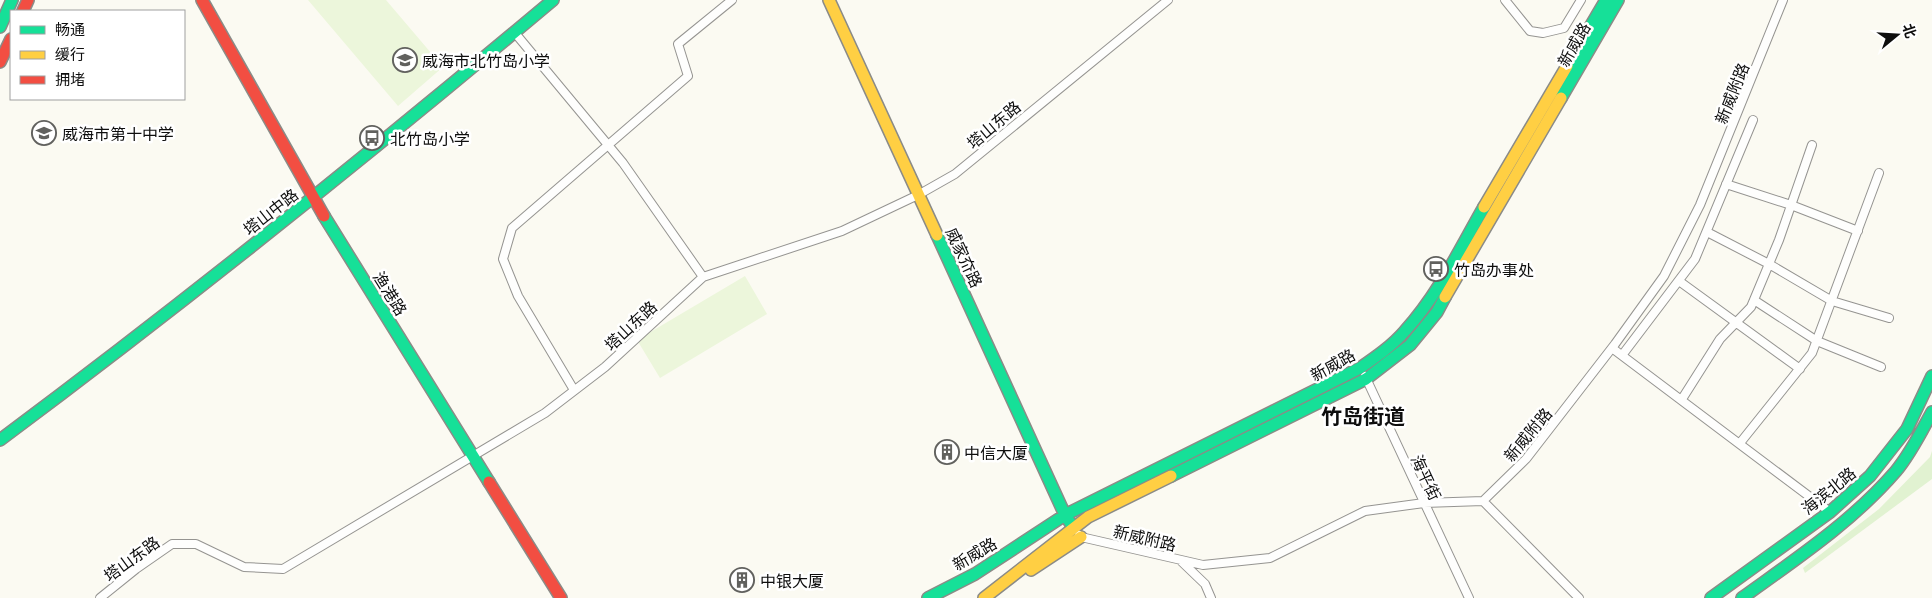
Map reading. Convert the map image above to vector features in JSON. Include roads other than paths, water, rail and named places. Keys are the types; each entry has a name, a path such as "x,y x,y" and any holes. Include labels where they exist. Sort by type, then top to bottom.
{"main road":[{"path":"0,27 12,0"},
{"name":"渔港路","path":"202,0 313,198 561,598"},
{"name":"塔山中路","path":"0,440 78,382 313,198 553,0"},
{"name":"威家夼路","path":"828,0 1065,515 1073,527"},
{"name":"新威路","path":"928,598 975,574 1065,515 1360,368 1378,356 1404,333 1427,305 1606,0"},
{"name":"新威路","path":"986,597 1088,517 1366,379 1410,345 1437,312 1618,0"},
{"path":"0,62 10,41"},
{"name":"海滨北路","path":"1711,598 1830,512 1870,476 1907,429 1932,376"},
{"name":"海滨北路","path":"1742,598 1751,594 1852,517 1878,492 1898,469 1932,412"},
{"path":"986,597 1034,569 1081,537"}],"street":[{"path":"574,390 518,296 503,259 512,228 688,76 678,44 732,0"},
{"name":"塔山东路","path":"100,598 136,569 172,544 196,544 244,567 283,569 545,413 605,368 703,277 842,231 918,195 954,174 1168,0"},
{"path":"1505,0 1530,31 1543,33 1564,28 1581,0"},
{"name":"新威附路","path":"1081,537 1203,565 1270,558 1364,511 1424,503 1483,501 1526,459 1612,348 1664,276 1700,205 1783,0"},
{"path":"515,33 623,163 703,277"},
{"path":"1623,354 1695,259 1753,120"},
{"path":"1682,399 1720,338 1751,307 1769,264 1812,145"},
{"path":"1740,443 1812,353 1879,174"},
{"path":"1726,184 1791,205 1858,231"},
{"path":"1707,232 1769,264 1832,301 1889,318"},
{"path":"1679,281 1800,368"},
{"path":"1754,300 1817,341 1881,367"},
{"path":"1612,348 1623,354 1830,512"},
{"name":"海平街","path":"1360,368 1469,598"},
{"path":"1483,501 1579,598"},
{"path":"1073,527 1081,537"},
{"path":"1180,560 1204,584 1210,598"}],"place":[{"name":"威海市北竹岛小学","path":"405,60"},
{"name":"威海市第十中学","path":"44,133"},
{"name":"北竹岛小学","path":"372,138"},
{"name":"竹岛办事处","path":"1436,269"},
{"name":"中信大厦","path":"947,452"},
{"name":"中银大厦","path":"742,580"}],"district":[{"name":"竹岛街道","path":"1363,414"}]}
